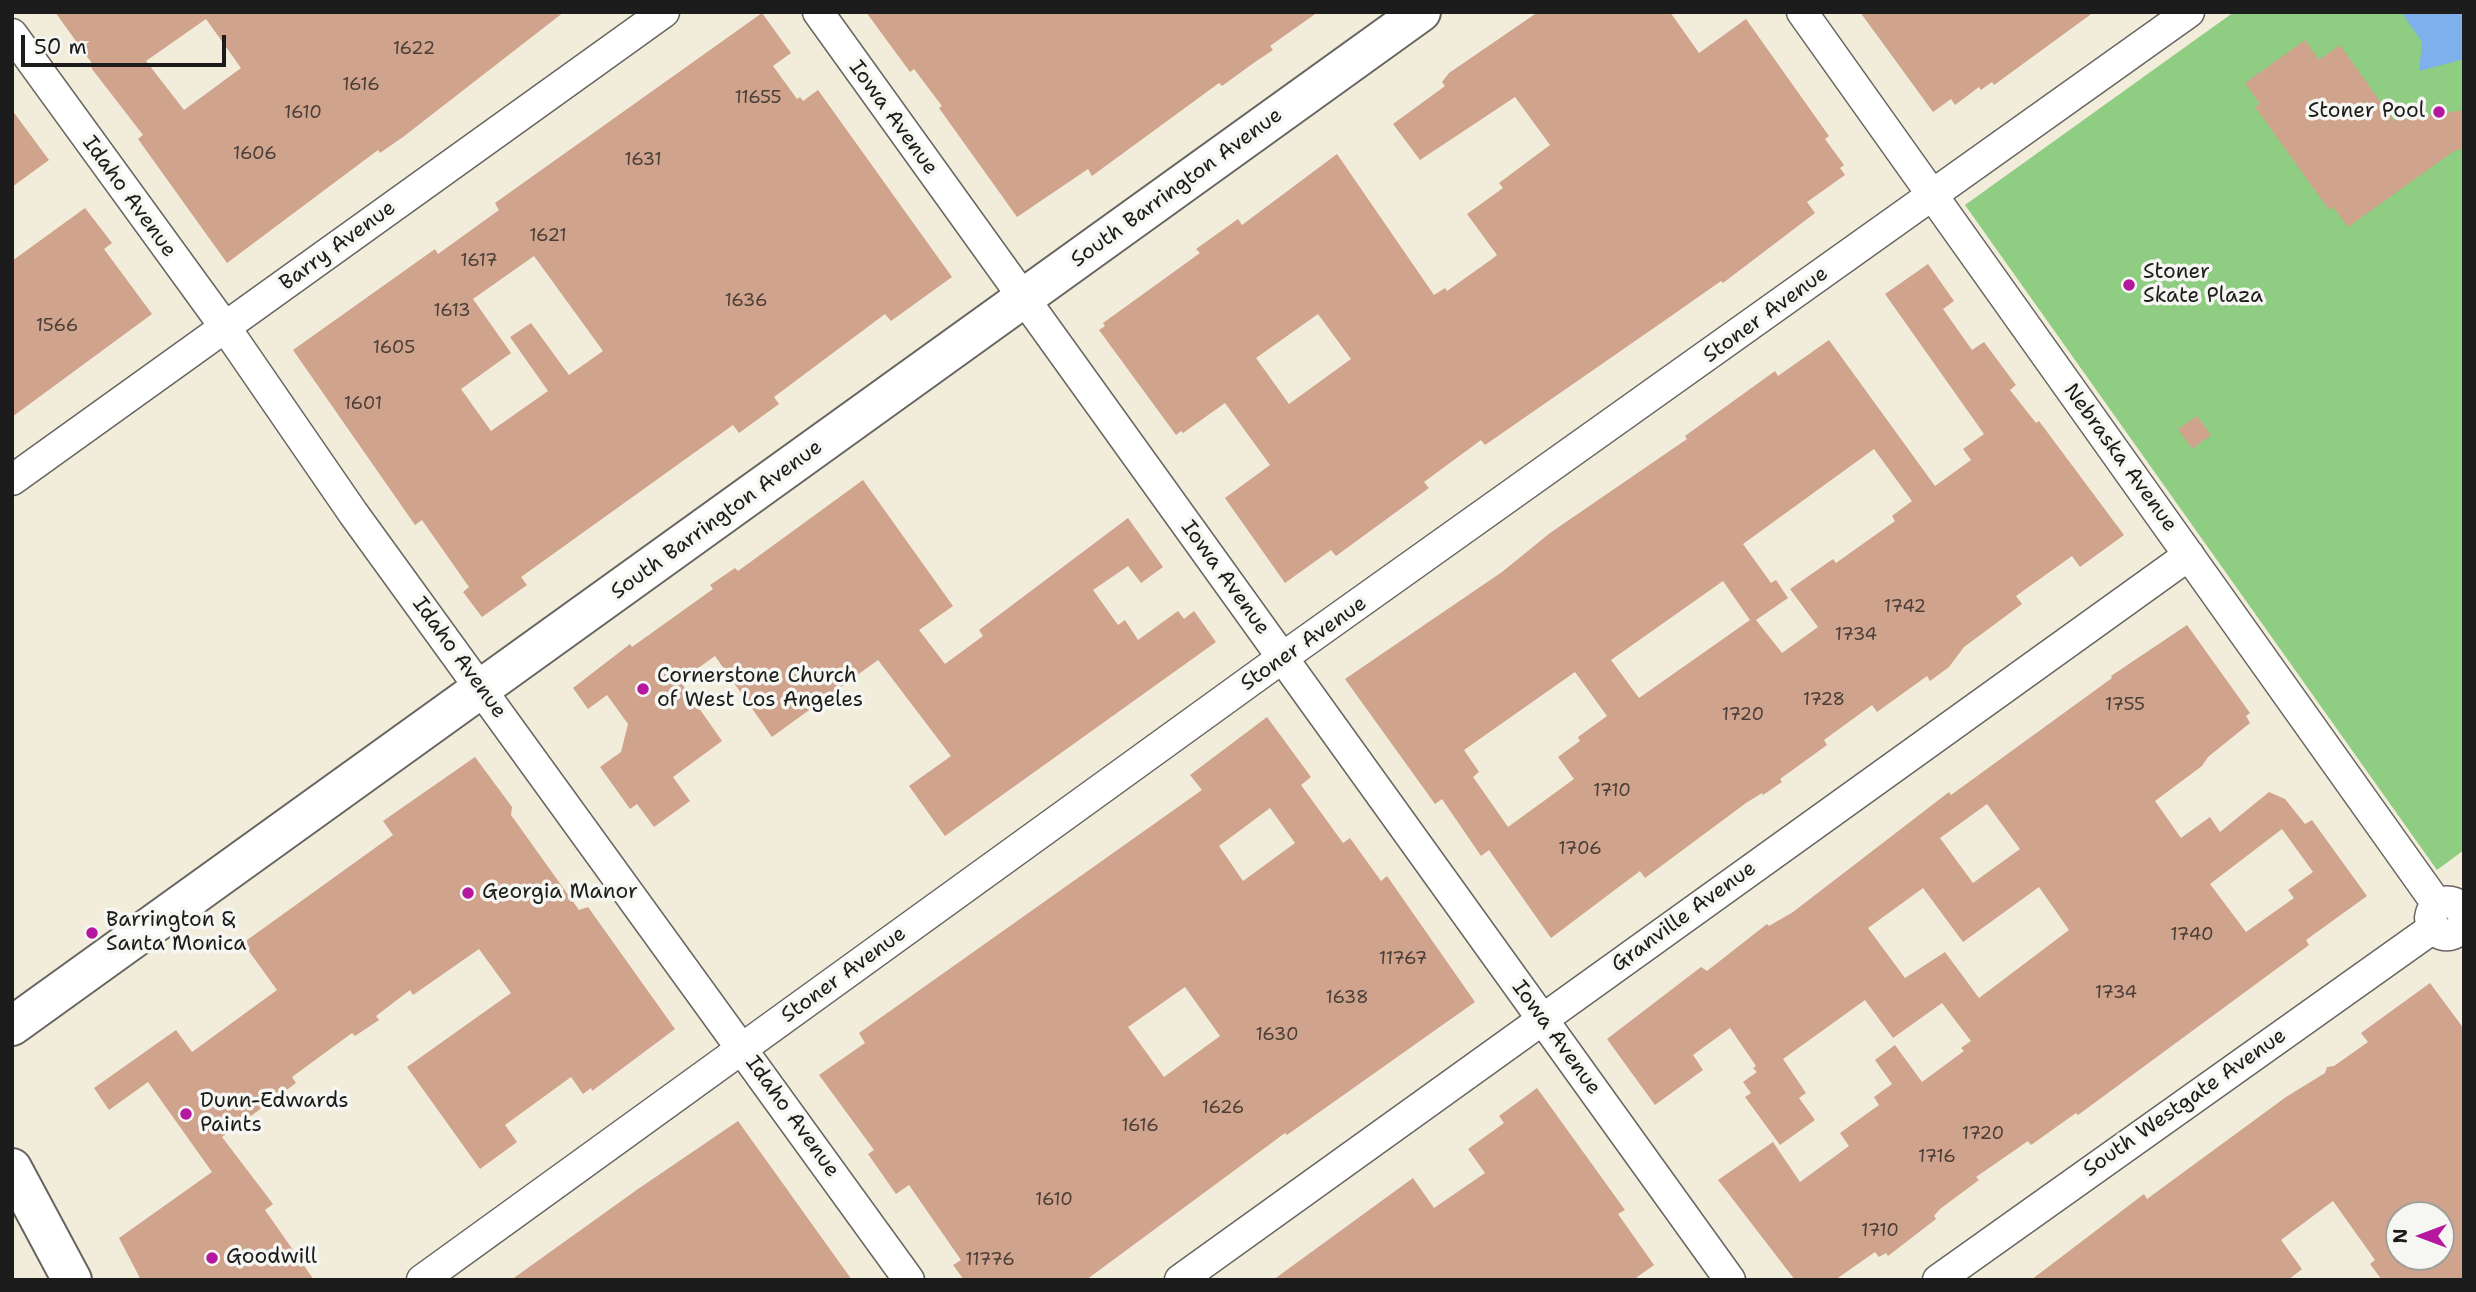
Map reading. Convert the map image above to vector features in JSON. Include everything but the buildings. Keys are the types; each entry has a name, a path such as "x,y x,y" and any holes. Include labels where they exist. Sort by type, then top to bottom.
{"street":[{"name":"Barry Avenue","path":"12,480 664,12"},
{"name":"Iowa Avenue","path":"818,12 1730,1280"},
{"name":"South Barrington Avenue","path":"12,1026 1421,12"},
{"name":"Nebraska Avenue","path":"1802,12 1931,197 2455,919"},
{"name":"Stoner Avenue","path":"422,1280 1282,658 2189,12"},
{"name":"Idaho Avenue","path":"12,34 225,327 353,513 909,1280"},
{"name":"Granville Avenue","path":"1180,1280 2189,555"},
{"name":"South Westgate Avenue","path":"1938,1280 2455,919"},
{"path":"12,1168 72,1280"}],"green space":[{"path":"2234,12 2464,12 2464,850 2437,870 1965,205"}],"water":[{"path":"2464,12 2464,59 2419,71 2422,42 2402,13"}],"place":[{"name":"Stoner Pool","path":"2439,112"},
{"name":"Stoner Skate Plaza","path":"2129,285"},
{"name":"Cornerstone Church of West Los Angeles","path":"643,689"},
{"name":"Georgia Manor","path":"468,893"},
{"name":"Barrington & Santa Monica","path":"92,933"},
{"name":"Dunn-Edwards Paints","path":"186,1114"},
{"name":"Goodwill","path":"212,1258"}]}
